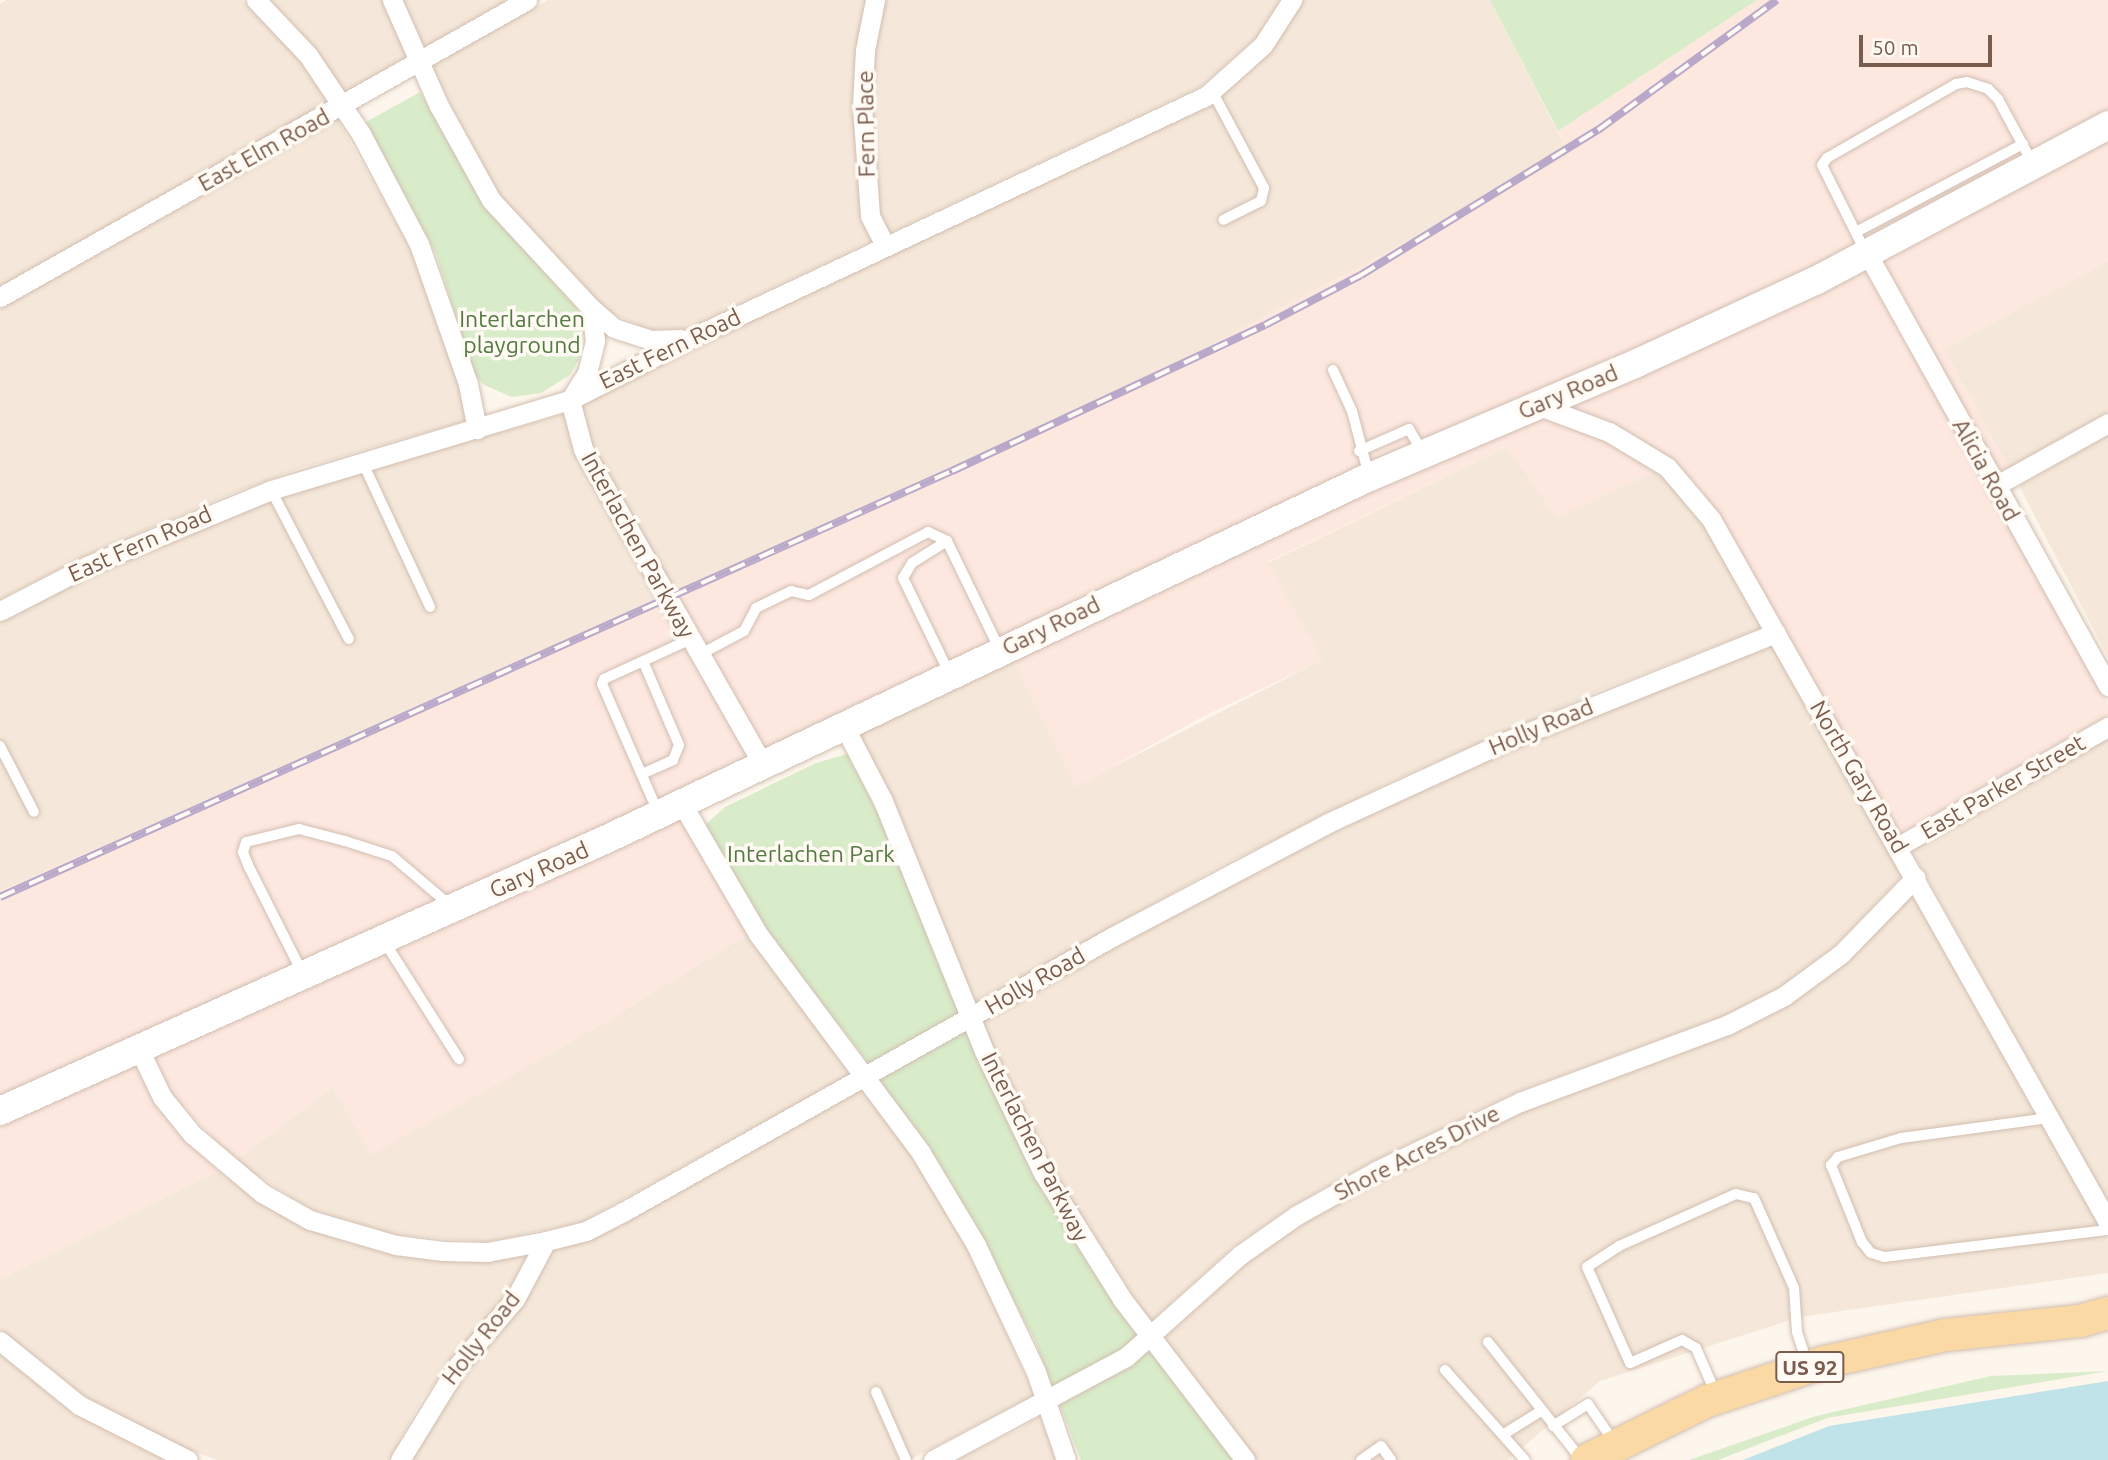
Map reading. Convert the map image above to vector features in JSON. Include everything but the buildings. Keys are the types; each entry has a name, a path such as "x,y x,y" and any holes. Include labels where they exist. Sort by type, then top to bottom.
{"main road":[{"name":"Gary Road","path":"0,1111 454,909 671,809 1369,477 1635,364 2028,154 2104,126"},
{"name":"US 92","path":"1587,1460 1717,1398 1808,1367 1947,1335 2102,1321"}],"street":[{"path":"256,0 308,55 340,107 361,134 419,244 468,384 477,429"},
{"path":"392,0 461,150 491,200 591,308 614,328 651,340 689,338"},
{"name":"East Elm Road","path":"0,297 527,0"},
{"name":"Fern Place","path":"876,0 865,50 862,106 870,216 885,246"},
{"name":"East Fern Road","path":"0,611 87,566 271,490 570,400 689,338 1174,113 1212,91 1263,45 1292,0"},
{"name":"Alicia Road","path":"1861,243 2108,685"},
{"path":"570,400 587,373 596,341 591,308"},
{"name":"Interlachen Parkway","path":"570,400 583,449 762,765"},
{"name":"North Gary Road","path":"1537,405 1609,432 1667,467 1711,519 1899,846 2108,1222"},
{"path":"1995,486 2108,423"},
{"name":"Holly Road","path":"400,1460 459,1364 515,1299 546,1241 586,1231 1222,877 1397,790 1602,701 1776,633"},
{"name":"Interlachen Parkway","path":"844,726 888,812 971,1017 1043,1173 1080,1237 1150,1337 1245,1460"},
{"name":"East Parker Street","path":"1899,846 2108,727"},
{"path":"671,809 758,934 921,1153 976,1245 1025,1347 1066,1460"},
{"name":"Shore Acres Drive","path":"933,1460 1126,1357 1240,1255 1297,1214 1376,1171 1520,1102 1727,1025 1784,996 1841,954 1916,877"},
{"path":"139,1049 162,1097 192,1134 262,1193 310,1220 396,1245 443,1251 487,1252 546,1241"},
{"path":"0,1341 79,1405 188,1460"}],"lane":[{"path":"1861,243 1823,172 1827,158 1956,84 1967,82 1988,89 2028,154"},
{"path":"1212,91 1264,188 1261,201 1223,220"},
{"path":"1333,370 1355,419 1359,451 1369,477"},
{"path":"1359,451 1409,429 1423,454"},
{"path":"362,461 430,607"},
{"path":"271,490 349,639"},
{"path":"671,809 642,774 602,684 604,679 643,661 744,631 756,608 791,591 809,595 929,532 947,541 1001,650"},
{"path":"947,541 912,563 903,578 950,675"},
{"path":"642,774 673,760 679,744 643,661"},
{"path":"0,746 34,812"},
{"path":"304,976 248,864 243,852 246,842 299,829 392,856 454,909"},
{"path":"384,940 459,1059"},
{"path":"2049,1118 1901,1138 1838,1157 1831,1165 1862,1242 1871,1253 1884,1257 2108,1230"},
{"path":"1717,1398 1696,1348 1682,1340 1630,1363 1587,1267 1619,1246 1736,1194 1754,1198 1794,1288 1797,1332 1808,1367"},
{"path":"1488,1342 1582,1460"},
{"path":"1445,1370 1479,1413 1504,1434 1525,1460"},
{"path":"876,1392 906,1460"},
{"path":"1553,1426 1588,1404 1616,1445"},
{"path":"1504,1434 1541,1411"},
{"path":"1361,1460 1381,1446 1391,1460"}],"shaded area":[{"path":"6,0 242,0 301,61 327,103 0,286 0,4"},
{"path":"270,0 383,0 407,57 342,94 316,50"},
{"path":"403,0 507,0 423,48"},
{"path":"548,0 866,0 872,241 686,329 651,330 609,312 522,225 498,194 431,67"},
{"path":"885,0 1280,0 1256,38 1200,87 889,233 879,214 871,107 875,52"},
{"path":"1303,0 1490,0 1570,156 1031,440 677,594 591,445 581,406 692,348 1212,104 1270,53"},
{"path":"1757,0 2108,0 2108,110 1810,272 1536,394 1530,392 1529,398 766,751 677,594 1031,440 1569,156 1558,131"},
{"path":"338,120 410,248 459,386 466,421 298,469 230,494 83,557 0,599 0,309"},
{"path":"2108,137 2108,261 1944,349 2009,468 1998,473 1879,259"},
{"path":"2108,261 2108,412 2009,468 1944,349"},
{"path":"1863,267 2108,704 2108,715 1901,833 1701,489 1673,461 1613,423 1564,405"},
{"path":"564,414 660,601 0,891 0,623 91,575 305,488"},
{"path":"1538,416 1606,441 1656,471 1557,518 1507,447 1268,562 1323,660 1206,715 1076,787 1011,656 1154,587"},
{"path":"2108,435 2108,657 2019,486"},
{"path":"1507,447 1557,517 1656,471 1662,475 1704,525 1762,628 1598,691 1392,781 1217,868 975,1003 892,797 857,732 1011,656 1076,786 1322,660 1268,563"},
{"path":"660,601 749,760 0,1100 0,891"},
{"path":"1773,646 1904,874 1835,946 1778,988 1723,1016 1516,1092 1371,1162 1292,1206 1234,1246 1150,1322 1051,1168 982,1022 1227,886 1401,799 1607,710"},
{"path":"2108,738 2108,1203 1912,851"},
{"path":"679,817 748,934 597,1027 371,1155 333,1087 235,1161 170,1092 151,1055"},
{"path":"1914,892 2108,1240 2108,1273 1800,1317 1600,1381 1508,1460 1257,1460 1162,1339 1246,1263 1303,1223 1381,1180 1524,1111 1731,1035 1789,1005 1848,961"},
{"path":"748,934 852,1073 582,1222 486,1242 397,1235 313,1210 235,1161 333,1087 372,1154 597,1027"},
{"path":"134,1062 156,1103 218,1171 0,1279 0,1122"},
{"path":"864,1089 913,1158 968,1249 1034,1395 909,1460 410,1460 467,1371 522,1307 552,1251 591,1240"},
{"path":"218,1171 259,1202 306,1228 351,1244 444,1261 488,1262 527,1255 507,1293 422,1399 389,1460 217,1460 181,1447 83,1396 0,1329 0,1279"},
{"path":"0,1354 74,1413 164,1460 0,1460"},
{"path":"1040,1416 1056,1460 956,1460 1020,1429"}],"green space":[{"path":"1490,0 1757,0 1558,131"},
{"name":"Interlarchen playground","path":"420,92 492,214 577,308 584,333 579,359 570,375 541,393 512,397 484,385 474,373 436,254 366,122"},
{"name":"Interlachen Park","path":"847,754 905,865 1036,1169 1237,1460 1081,1460 1035,1341 973,1223 863,1056 780,951 704,826 725,807 816,763"},
{"path":"2108,1371 1827,1418 1718,1460 1689,1460 1816,1416 1991,1376"}],"water":[{"path":"2108,1381 2108,1460 1743,1460 1829,1426"}],"railway":[{"path":"0,897 952,471 1265,325 1361,275 1598,130 1777,0"}]}
